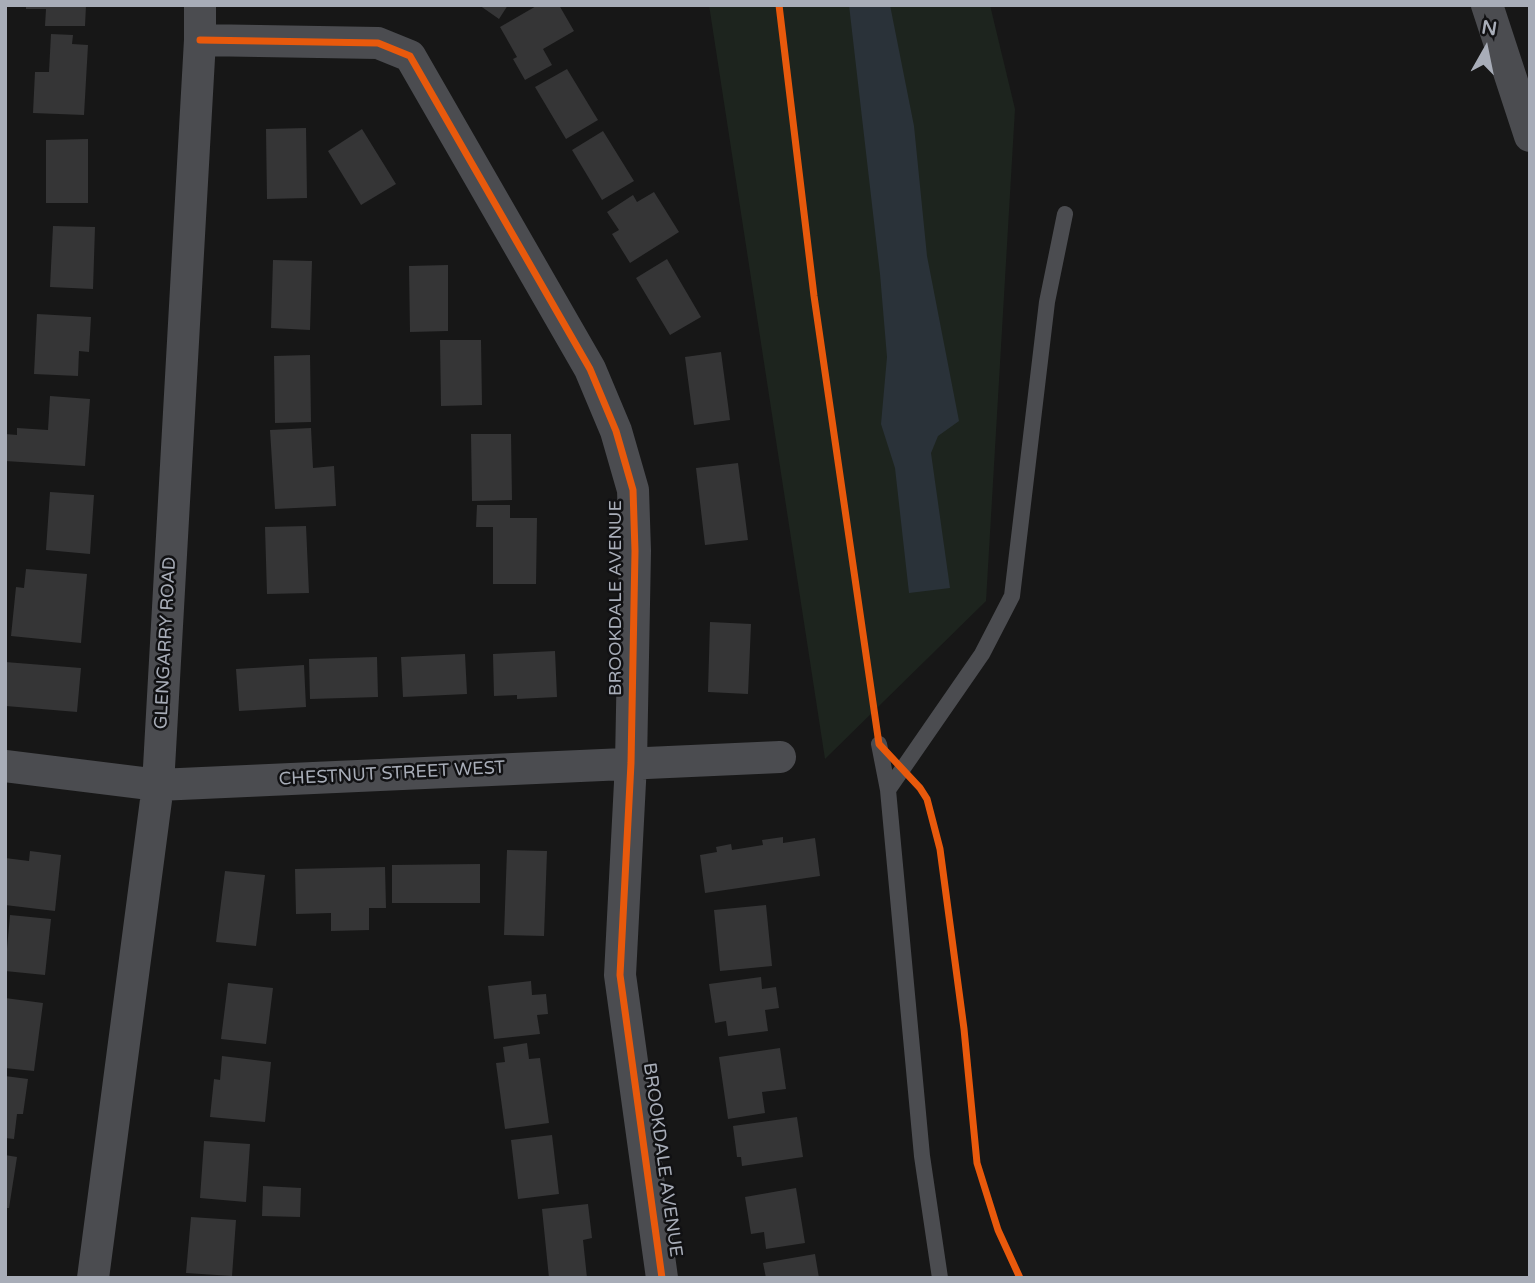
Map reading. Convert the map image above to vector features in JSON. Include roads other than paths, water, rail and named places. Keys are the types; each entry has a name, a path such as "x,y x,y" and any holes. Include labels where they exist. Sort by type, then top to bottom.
{"street":[{"name":"GLENGARRY ROAD","path":"93,1278 158,785 200,5"},
{"path":"1487,5 1530,136"},
{"name":"BROOKDALE AVENUE","path":"200,40 378,43 410,56 590,369 616,431 632,490 635,551 631,763 620,975 662,1278"},
{"name":"CHESTNUT STREET WEST","path":"5,766 158,785 780,757"}],"lane":[{"path":"888,790 982,654 1012,596 1047,302 1065,214"},
{"path":"879,744 888,790 922,1156 940,1278"}]}
